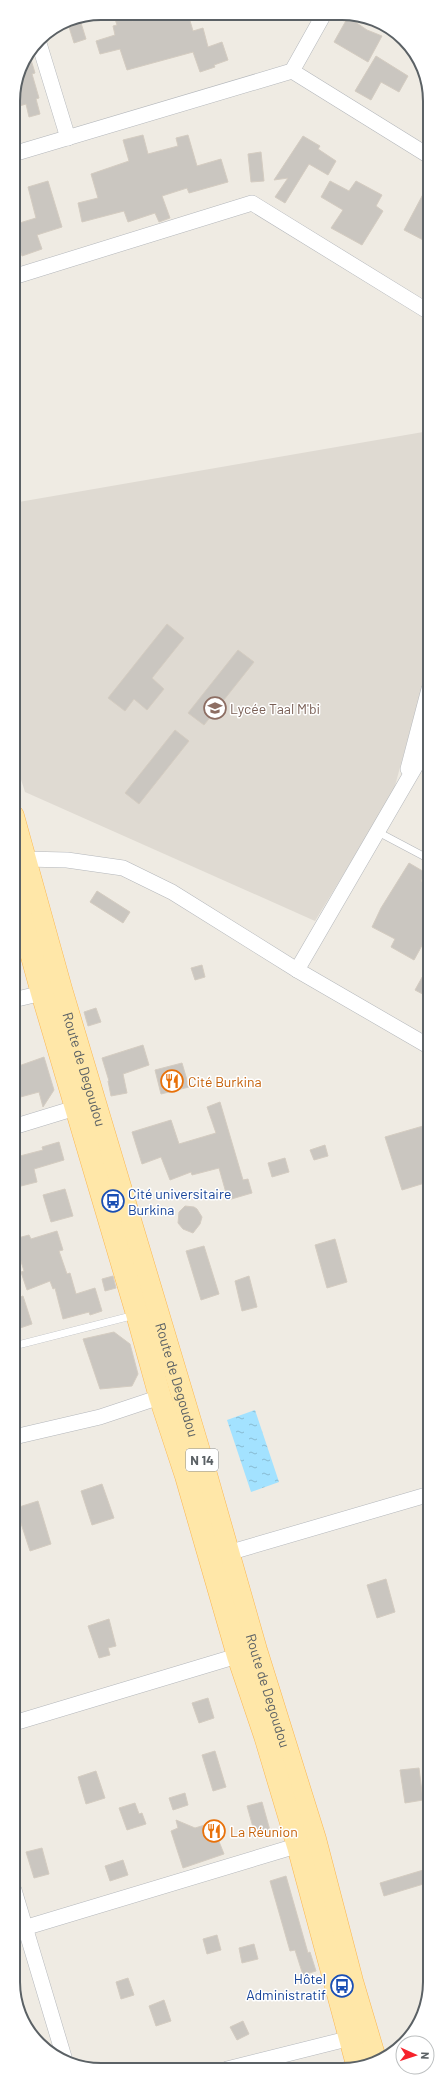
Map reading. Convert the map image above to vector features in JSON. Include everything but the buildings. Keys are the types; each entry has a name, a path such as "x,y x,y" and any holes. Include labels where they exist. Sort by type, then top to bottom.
{"main road":[{"name":"N 14","path":"20,841 25,859"},
{"name":"Route de Degoudou","path":"25,859 75,1108 205,1471 228,1553 247,1653"},
{"name":"Route de Degoudou","path":"20,905 96,1102 147,1312 160,1397 247,1653 306,1842 359,2036 358,2061"},
{"name":"Route de Degoudou","path":"359,2036 373,2057"}],"street":[{"path":"20,152 292,71 321,20"},
{"path":"40,47 68,138"},
{"path":"292,71 423,152"},
{"path":"20,275 252,203 423,308"},
{"path":"402,789 423,714"},
{"path":"298,970 423,754"},
{"path":"25,859 67,860 123,868 172,892 298,970 423,1043"},
{"path":"20,998 52,991"},
{"path":"20,1125 96,1102"},
{"path":"20,1436 100,1417 160,1397"},
{"path":"228,1553 423,1496"},
{"path":"20,1722 247,1653"},
{"path":"20,1929 306,1842"},
{"path":"20,1932 63,2053"},
{"path":"251,2063 359,2036"}],"lane":[{"path":"378,832 423,855"},
{"path":"20,1344 147,1312"}],"shaded area":[{"name":"Lycée Taal M'bi","path":"423,432 423,684 393,793 315,921 25,792 20,776 20,502"}],"water":[{"path":"255,1410 279,1482 251,1492 227,1420"}],"place":[{"name":"Lycée Taal M'bi","path":"215,708"},
{"name":"Cité Burkina","path":"172,1081"},
{"name":"Cité universitaire Burkina","path":"113,1201"},
{"name":"La Réunion","path":"214,1831"},
{"name":"Hôtel Administratif","path":"342,1986"}]}
